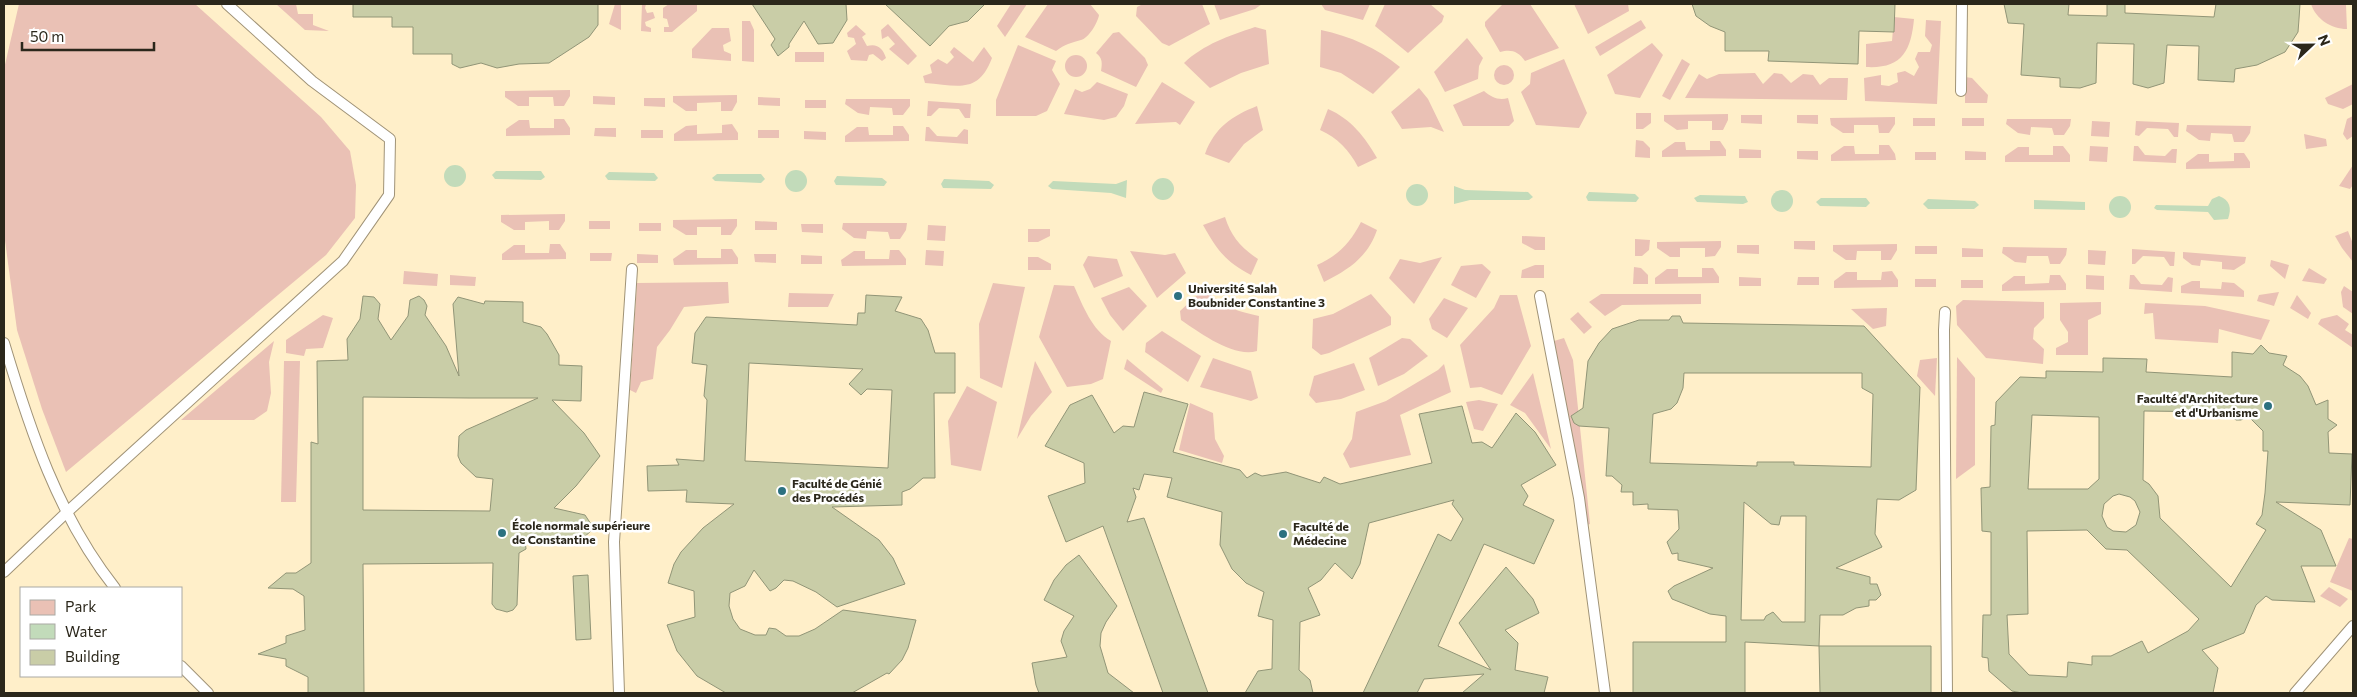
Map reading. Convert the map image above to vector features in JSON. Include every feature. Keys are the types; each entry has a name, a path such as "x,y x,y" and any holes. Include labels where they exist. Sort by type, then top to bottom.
{"lane":[{"path":"4,572 66,513 343,261 389,195 390,139 312,81 227,4"},
{"path":"1961,91 1962,4"},
{"path":"619,693 614,542 632,269"},
{"path":"1540,296 1579,498 1605,693"},
{"path":"1946,312 1944,330 1947,693"},
{"path":"4,343 31,432 66,513 114,587"},
{"path":"2295,693 2353,626"},
{"path":"182,667 208,693"}],"shaded area":[{"name":"Université Salah Boubnider Constantine 3","path":"4,4 2353,4 2353,693 4,693"}],"green space":[{"path":"19,4 195,4 321,117 350,151 356,185 355,218 326,255 66,472 42,409 17,330 4,233 4,69"},
{"path":"276,4 296,4 298,14 313,14 313,25 329,31 305,30"},
{"path":"615,4 621,4 621,30 609,24"},
{"path":"642,4 646,4 647,13 653,12 655,18 645,22 646,26 651,28 651,32 641,31"},
{"path":"669,4 697,4 697,11 672,32 664,32 664,27 669,27 667,19 663,18 663,8"},
{"path":"1011,4 1027,4 1005,37 997,26"},
{"path":"1048,4 1090,4 1099,15 1093,29 1084,39 1065,45 1056,51 1025,37"},
{"path":"1143,4 1202,4 1210,24 1169,46 1162,43 1136,16 1137,7"},
{"path":"1214,4 1262,4 1255,9 1220,20"},
{"path":"1321,4 1370,4 1363,20 1325,10"},
{"path":"1385,4 1430,4 1444,16 1442,22 1408,53 1375,26"},
{"path":"1503,4 1530,4 1559,48 1525,61 1514,52 1500,52 1485,26 1485,22"},
{"path":"1574,4 1628,4 1629,11 1588,34"},
{"path":"2311,4 2346,5 2347,29 2335,27 2320,19"},
{"path":"1894,17 1914,19 1913,31 1907,49 1902,56 1888,65 1866,67 1866,44 1892,41"},
{"path":"1641,20 1646,28 1600,56 1595,47"},
{"path":"1926,20 1941,21 1937,104 1865,101 1864,78 1881,75 1881,85 1889,86 1898,82 1897,73 1905,71 1914,76 1919,67 1915,59 1918,52 1930,52 1932,45 1925,36"},
{"path":"742,21 750,21 754,30 754,62 742,61"},
{"path":"888,24 917,56 908,65 889,49 895,44 888,36 882,39 881,30"},
{"path":"856,25 866,34 862,37 867,46 874,45 879,47 886,58 882,61 873,54 869,55 867,61 851,60 847,51 856,44 854,38 848,37 847,33"},
{"path":"1255,27 1266,30 1269,64 1241,73 1210,88 1184,63 1208,46 1226,37"},
{"path":"712,28 729,28 731,41 723,45 724,51 731,54 731,61 692,58 692,49"},
{"path":"1321,30 1363,44 1382,54 1400,67 1373,94 1341,73 1320,67"},
{"path":"1119,32 1145,58 1148,65 1136,87 1101,71 1101,59 1096,53 1113,33"},
{"path":"1467,38 1483,58 1479,66 1478,79 1445,92 1434,72"},
{"path":"1652,43 1663,55 1640,98 1615,94 1607,75"},
{"path":"1018,45 1056,61 1052,70 1060,84 1047,111 1036,116 996,116 996,100"},
{"path":"954,47 973,62 984,47 992,58 980,78 973,83 957,86 925,83 923,76 932,73 930,65 938,59 947,64 954,57 950,52"},
{"path":"795,52 824,52 824,62 795,62"},
{"path":"1076,55 1084,58 1087,66 1084,74 1076,77 1068,74 1065,66 1068,58"},
{"path":"1564,59 1587,113 1579,128 1536,125 1521,92 1530,84 1531,73"},
{"path":"1682,59 1690,64 1670,100 1662,96"},
{"path":"1504,65 1511,68 1514,75 1511,82 1504,85 1497,82 1494,75 1497,68"},
{"path":"1755,73 1763,84 1774,73 1782,74 1791,83 1803,74 1813,75 1820,85 1829,78 1848,78 1847,100 1685,98 1699,74 1707,79 1719,74"},
{"path":"1965,77 1972,78 1988,95 1987,103 1965,103"},
{"path":"1097,82 1128,94 1124,106 1116,117 1104,120 1064,114 1075,89 1082,92 1090,89"},
{"path":"1162,82 1195,102 1180,125 1176,122 1135,124"},
{"path":"2353,84 2353,104 2343,109 2328,104 2325,98"},
{"path":"1419,88 1428,99 1444,132 1431,127 1402,129 1391,112"},
{"path":"570,90 570,96 564,106 554,106 553,97 529,97 529,106 518,106 505,97 505,91"},
{"path":"1484,91 1495,98 1508,98 1514,121 1509,126 1463,126 1453,105"},
{"path":"737,95 737,102 732,111 721,111 721,102 697,103 697,111 686,111 673,102 673,96"},
{"path":"593,96 615,97 615,105 593,104"},
{"path":"758,97 780,98 780,106 758,105"},
{"path":"644,98 665,98 665,107 644,106"},
{"path":"846,99 910,99 910,106 903,115 893,115 892,108 870,107 869,115 858,113 845,104"},
{"path":"805,100 826,100 826,108 805,108"},
{"path":"928,101 971,104 970,118 965,118 959,109 939,108 931,116 927,116"},
{"path":"1257,106 1263,130 1244,144 1229,163 1205,154 1214,137 1225,124 1232,118"},
{"path":"1328,109 1344,118 1357,129 1377,158 1358,167 1342,145 1320,130"},
{"path":"1636,113 1651,113 1651,123 1643,129 1636,129"},
{"path":"1728,114 1728,120 1723,130 1712,130 1712,121 1688,121 1688,129 1677,130 1664,121 1664,115"},
{"path":"1741,115 1762,115 1762,124 1741,123"},
{"path":"1797,115 1818,115 1818,124 1797,123"},
{"path":"2353,116 2353,136 2347,140 2343,134 2347,119"},
{"path":"1895,117 1895,124 1889,133 1879,133 1878,125 1854,125 1854,133 1843,133 1831,125 1830,118"},
{"path":"1913,118 1935,118 1935,126 1913,126"},
{"path":"1962,118 1984,118 1984,126 1962,126"},
{"path":"554,119 564,119 570,128 570,135 506,136 506,129 519,120 529,120 530,128 554,128"},
{"path":"2007,119 2071,119 2070,126 2064,135 2054,135 2052,128 2031,127 2030,135 2018,133 2006,124"},
{"path":"2092,121 2110,122 2109,137 2091,136"},
{"path":"2136,121 2179,123 2178,137 2174,137 2168,129 2147,128 2139,136 2135,135"},
{"path":"732,124 738,133 738,140 674,141 674,134 686,126 697,125 697,134 722,133 722,125"},
{"path":"2187,125 2251,126 2250,133 2244,142 2234,142 2232,134 2211,133 2210,141 2199,140 2186,131"},
{"path":"893,126 903,126 909,135 909,141 845,142 845,136 857,127 868,127 869,135 893,135"},
{"path":"926,127 929,127 937,136 957,137 964,129 968,130 968,144 925,141"},
{"path":"595,128 616,128 616,137 594,136"},
{"path":"641,130 663,130 663,138 641,138"},
{"path":"758,130 779,130 779,138 758,138"},
{"path":"804,131 826,132 826,140 804,139"},
{"path":"2304,134 2326,139 2327,146 2306,149"},
{"path":"1636,140 1643,141 1650,148 1650,158 1635,157"},
{"path":"1710,141 1720,141 1726,150 1726,156 1662,157 1662,151 1675,142 1685,142 1686,150 1710,150"},
{"path":"1879,145 1889,145 1895,154 1896,160 1831,161 1831,155 1844,146 1854,146 1855,154 1879,154"},
{"path":"2053,146 2063,146 2070,155 2070,162 2005,162 2005,156 2018,147 2029,147 2029,155 2053,155"},
{"path":"2090,146 2108,147 2107,162 2089,161"},
{"path":"2134,146 2138,146 2145,155 2165,156 2172,149 2177,149 2176,163 2133,161"},
{"path":"1739,149 1761,150 1761,158 1739,158"},
{"path":"1797,151 1818,151 1818,160 1797,159"},
{"path":"1965,151 1986,152 1986,160 1965,160"},
{"path":"1915,152 1936,152 1936,160 1915,160"},
{"path":"2234,153 2244,153 2250,162 2250,168 2186,169 2186,163 2198,154 2209,154 2209,162 2234,161"},
{"path":"2353,165 2353,185 2350,189 2339,186"},
{"path":"565,214 565,221 559,230 549,230 549,221 525,222 525,230 514,230 501,222 501,215"},
{"path":"1225,217 1237,241 1258,259 1251,275 1235,265 1223,254 1203,225"},
{"path":"737,219 737,226 731,235 721,235 721,227 697,227 697,235 686,235 673,227 673,220"},
{"path":"589,221 610,221 610,229 589,229"},
{"path":"755,221 777,222 777,230 755,230"},
{"path":"1361,222 1377,230 1368,248 1356,262 1324,282 1317,265 1332,257 1343,248"},
{"path":"639,223 661,223 661,231 639,231"},
{"path":"843,223 907,223 906,230 900,239 890,239 888,232 867,231 866,239 854,238 842,229"},
{"path":"801,224 823,224 823,233 802,232"},
{"path":"928,225 946,226 945,241 927,240"},
{"path":"1028,229 1050,229 1050,236 1038,242 1028,242"},
{"path":"2348,231 2353,244 2353,262 2335,236"},
{"path":"1522,236 1545,237 1545,250 1535,250 1522,243"},
{"path":"1635,239 1650,240 1649,250 1642,256 1635,256"},
{"path":"1721,241 1721,247 1715,256 1705,257 1705,248 1680,248 1680,257 1670,257 1657,248 1657,242"},
{"path":"1794,241 1815,241 1815,250 1794,249"},
{"path":"550,244 560,244 566,253 566,259 502,260 502,254 514,245 525,245 525,253 549,253"},
{"path":"1897,244 1897,250 1891,260 1881,260 1881,251 1857,251 1856,260 1846,260 1833,251 1833,245"},
{"path":"1737,245 1759,245 1759,254 1737,253"},
{"path":"1915,246 1937,246 1937,254 1915,254"},
{"path":"2003,247 2067,248 2066,255 2060,264 2050,264 2048,256 2027,256 2026,263 2015,262 2002,253"},
{"path":"1962,248 1983,249 1983,257 1962,257"},
{"path":"721,249 732,249 738,258 738,264 674,265 673,259 686,250 697,250 697,258 721,258"},
{"path":"2132,249 2175,252 2174,266 2170,266 2164,257 2143,256 2135,264 2132,264"},
{"path":"890,250 899,250 906,259 906,265 842,266 841,260 854,251 865,251 865,259 889,259"},
{"path":"926,250 944,251 943,266 925,265"},
{"path":"2088,250 2106,251 2105,265 2088,264"},
{"path":"1130,251 1165,255 1175,253 1186,273 1157,298"},
{"path":"2183,252 2246,257 2245,263 2234,270 2222,269 2222,262 2201,260 2200,266 2192,265 2183,258"},
{"path":"590,253 612,253 611,261 590,261"},
{"path":"637,254 658,255 658,263 637,263"},
{"path":"754,254 776,254 776,263 755,262"},
{"path":"801,255 822,256 822,264 801,264"},
{"path":"1088,256 1117,259 1123,276 1094,288 1083,265"},
{"path":"1028,257 1038,257 1051,264 1051,270 1028,270"},
{"path":"1442,257 1414,304 1389,278 1400,259 1420,263"},
{"path":"2271,260 2289,265 2285,279 2270,266"},
{"path":"1482,264 1491,272 1476,298 1451,285 1461,266"},
{"path":"1535,265 1544,265 1544,278 1521,278 1522,270"},
{"path":"1634,267 1641,268 1648,275 1648,284 1633,284"},
{"path":"1702,268 1713,268 1719,277 1719,283 1655,284 1655,278 1667,269 1678,269 1678,277 1702,277"},
{"path":"2309,268 2327,279 2324,284 2302,281"},
{"path":"404,271 438,274 437,286 403,284"},
{"path":"1892,271 1898,280 1898,287 1834,288 1834,281 1846,272 1857,272 1857,280 1881,280 1882,272"},
{"path":"450,275 476,277 475,286 450,285"},
{"path":"2050,275 2060,275 2066,284 2066,290 2002,291 2002,285 2014,276 2025,276 2025,284 2049,283"},
{"path":"2086,275 2104,276 2104,290 2086,289"},
{"path":"2130,275 2134,275 2141,284 2162,285 2168,277 2173,278 2172,292 2129,289"},
{"path":"1739,277 1761,278 1761,286 1739,286"},
{"path":"1798,277 1819,277 1819,285 1797,285"},
{"path":"1915,279 1936,279 1936,287 1915,287"},
{"path":"1961,280 1983,280 1983,288 1961,288"},
{"path":"2192,281 2200,281 2200,288 2221,289 2222,282 2234,283 2244,291 2244,297 2181,293 2181,286"},
{"path":"728,282 729,303 684,307 657,347 653,379 641,382 636,393 630,390 637,283"},
{"path":"993,283 1025,287 1002,388 980,378 979,324"},
{"path":"1054,285 1074,286 1093,324 1098,331 1111,341 1103,379 1091,384 1067,387 1039,337"},
{"path":"2344,286 2353,292 2353,314 2343,307 2341,292"},
{"path":"1129,287 1147,306 1123,331 1110,315 1101,298"},
{"path":"1204,289 1229,307 1259,316 1257,351 1238,351 1228,348 1181,320 1180,311"},
{"path":"2279,292 2274,306 2257,301 2259,295"},
{"path":"789,293 834,294 828,307 788,307"},
{"path":"1371,294 1391,317 1391,325 1329,353 1321,355 1312,348 1313,319 1333,314"},
{"path":"1601,294 1701,294 1701,304 1622,305 1605,316 1589,302"},
{"path":"1500,295 1517,295 1531,346 1502,395 1481,387 1470,388 1460,345 1494,308"},
{"path":"2297,295 2311,313 2308,319 2290,308"},
{"path":"1444,298 1468,308 1447,338 1432,329 1429,319"},
{"path":"1963,300 2044,302 2044,318 2034,328 2033,339 2044,349 2043,364 1986,358 1957,325 1956,306"},
{"path":"2101,302 2101,314 2088,320 2088,355 2056,355 2056,348 2068,342 2068,332 2060,320 2060,303"},
{"path":"2145,303 2205,306 2270,320 2261,340 2219,329 2218,343 2155,339 2153,313 2144,314"},
{"path":"1887,308 1886,326 1873,329 1851,309"},
{"path":"1578,312 1592,327 1584,334 1570,319"},
{"path":"323,315 333,318 323,348 306,349 304,356 286,353 286,340"},
{"path":"2337,315 2349,324 2345,330 2353,335 2353,348 2318,324 2321,319"},
{"path":"1162,331 1201,356 1188,382 1145,352 1146,343"},
{"path":"1402,338 1410,339 1428,356 1404,374 1378,386 1369,358"},
{"path":"1564,338 1573,360 1590,524 1587,525 1554,341"},
{"path":"274,341 269,362 271,393 267,411 254,420 181,420"},
{"path":"1957,357 1975,378 1975,465 1956,479"},
{"path":"1213,358 1251,371 1258,398 1251,401 1200,387"},
{"path":"1937,358 1935,396 1917,376 1920,360"},
{"path":"1127,359 1163,389 1161,393 1124,369"},
{"path":"284,361 300,361 296,502 281,502"},
{"path":"1035,361 1052,392 1031,416 1017,439"},
{"path":"1354,363 1365,390 1341,399 1316,403 1309,395 1314,376"},
{"path":"1444,364 1451,392 1400,415 1411,455 1350,468 1343,454 1352,439 1356,412 1386,401 1438,370"},
{"path":"1533,373 1551,449 1525,413 1510,405"},
{"path":"967,386 997,402 981,471 951,465 948,421"},
{"path":"1479,400 1498,404 1483,431 1474,429 1466,402"},
{"path":"1190,403 1213,413 1215,439 1224,456 1222,463 1179,450"},
{"path":"2349,538 2353,539 2353,591 2330,582"},
{"path":"2329,587 2348,599 2340,607 2320,596"}],"water":[{"path":"455,165 463,168 466,176 463,184 455,187 447,184 444,176 447,168"},
{"path":"796,170 804,173 807,181 804,189 796,192 788,189 785,181 788,173"},
{"path":"496,171 541,171 545,177 541,180 495,179 492,175"},
{"path":"609,172 654,173 658,178 655,181 608,180 605,176"},
{"path":"717,174 761,174 765,179 761,183 715,181 712,178"},
{"path":"837,176 882,178 887,182 884,186 836,185 834,181"},
{"path":"1163,178 1171,181 1174,189 1171,197 1163,200 1155,197 1152,189 1155,181"},
{"path":"944,179 989,181 994,185 991,189 943,188 941,184"},
{"path":"1127,180 1126,198 1111,193 1052,189 1048,186 1053,181 1116,184"},
{"path":"1417,184 1425,187 1428,195 1425,203 1417,206 1409,203 1406,195 1409,187"},
{"path":"1454,186 1465,190 1528,192 1533,197 1529,200 1470,200 1454,204"},
{"path":"1782,190 1790,193 1793,201 1790,209 1782,212 1774,209 1771,201 1774,193"},
{"path":"1589,192 1635,194 1639,198 1636,202 1588,201 1586,197"},
{"path":"1700,195 1745,196 1748,202 1743,204 1697,202 1694,198"},
{"path":"2120,196 2128,199 2131,207 2128,215 2120,218 2112,215 2109,207 2112,199"},
{"path":"2219,196 2228,202 2230,211 2228,219 2214,220 2208,212 2157,210 2154,208 2156,205 2208,206 2212,199"},
{"path":"1821,198 1866,198 1870,203 1866,207 1820,206 1816,202"},
{"path":"1928,199 1975,201 1979,205 1974,209 1928,209 1923,204"},
{"path":"2034,200 2085,202 2085,210 2034,209"}],"building":[{"path":"353,4 598,4 598,25 589,37 549,63 519,64 497,68 481,63 460,68 452,64 452,54 413,54 413,27 392,27 392,17 353,17"},
{"path":"752,4 846,4 847,20 833,43 818,44 804,21 789,47 778,56 771,45 775,39"},
{"path":"885,4 985,4 968,21 949,26 930,46"},
{"path":"1692,4 1895,4 1894,32 1859,31 1858,64 1768,61 1769,51 1725,51 1725,32 1710,26 1696,16"},
{"path":"2004,4 2069,4 2068,15 2107,16 2107,4 2125,4 2125,13 2214,17 2216,4 2300,4 2298,32 2285,52 2257,65 2235,69 2234,82 2198,80 2199,46 2167,45 2164,83 2148,88 2133,84 2134,44 2097,43 2096,83 2080,88 2060,87 2060,78 2021,75 2024,24 2008,23"},
{"path":"866,295 902,297 895,311 921,319 928,330 935,353 955,353 955,393 934,393 935,478 923,478 910,489 902,492 902,505 832,507 879,540 893,558 905,584 837,607 816,592 793,581 784,580 770,591 754,570 745,586 730,593 729,606 733,619 740,629 755,635 766,635 769,628 776,629 786,636 799,636 815,629 843,610 916,620 908,648 902,660 889,674 887,673 852,693 726,693 697,676 677,651 667,625 695,617 694,591 668,583 674,564 681,552 703,528 734,504 686,502 687,490 648,491 647,466 679,465 676,459 704,461 707,400 704,396 707,365 692,363 695,333 706,317 857,325 858,313 865,313","holes":["749,363 863,369 849,384 861,395 867,389 892,390 888,468 745,461"]},
{"path":"363,296 374,297 380,304 378,319 391,340 408,316 410,300 419,296 427,306 425,315 446,346 459,376 453,304 458,297 484,304 485,301 523,302 523,322 541,327 547,334 559,355 559,365 582,366 581,401 552,400 584,433 600,456 576,486 554,508 585,515 591,524 591,531 583,538 570,544 525,540 526,549 519,553 517,605 513,610 507,612 496,609 492,604 493,563 363,564 364,693 308,693 308,677 286,666 286,659 258,654 286,643 286,636 305,630 304,596 293,589 268,588 286,573 296,573 311,563 311,442 318,444 317,361 348,360 347,339 360,319","holes":["363,397 538,398 466,430 459,436 458,456 461,463 476,477 493,479 490,511 363,510"]},
{"path":"1672,316 1680,316 1683,323 1864,326 1920,387 1916,490 1899,500 1877,499 1875,534 1882,547 1836,568 1870,577 1870,584 1877,584 1881,595 1876,600 1869,600 1869,606 1856,608 1843,615 1820,615 1819,646 1745,642 1745,693 1633,693 1633,642 1726,642 1726,616 1710,614 1672,599 1668,591 1674,586 1713,568 1678,560 1678,553 1672,554 1667,542 1679,529 1678,510 1648,509 1648,504 1633,505 1633,492 1621,492 1622,485 1612,476 1606,476 1609,428 1579,426 1574,423 1571,416 1583,408 1588,361 1599,343 1612,329 1639,320 1669,320","holes":["1684,373 1862,373 1862,388 1873,394 1871,467 1794,465 1794,462 1757,462 1757,466 1650,463 1653,414 1671,409 1677,403 1683,388","1744,502 1771,524 1779,525 1781,516 1806,516 1805,622 1782,622 1773,612 1766,616 1764,620 1741,620"]},
{"path":"2261,345 2269,353 2287,356 2283,365 2300,376 2308,386 2316,405 2328,400 2328,419 2337,425 2328,432 2329,453 2352,454 2350,505 2276,502 2321,530 2336,566 2301,566 2315,602 2272,600 2266,596 2256,605 2244,633 2202,650 2218,668 2213,693 2022,693 2012,691 1989,671 1988,658 1982,657 1983,615 1991,615 1991,532 1982,531 1981,488 1990,487 1991,426 1995,425 1996,402 2020,377 2046,378 2046,371 2103,372 2103,358 2147,359 2146,372 2232,377 2232,352 2253,354","holes":["2144,411 2226,412 2236,420 2241,420 2248,416 2263,431 2263,451 2268,451 2265,493 2262,515 2256,524 2266,530 2231,587 2160,518 2158,496 2149,484 2143,480","2032,415 2099,417 2099,479 2088,489 2028,489","2119,494 2130,497 2135,501 2140,512 2136,525 2126,532 2113,531 2107,527 2102,516 2104,504 2113,496","2087,530 2106,549 2127,550 2199,619 2188,631 2148,653 2142,641 2111,656 2092,656 2092,665 2068,662 2067,677 2029,675 2009,654 2007,615 2028,614 2027,531"]},
{"path":"1144,392 1188,404 1173,452 1240,470 1247,478 1255,473 1262,476 1286,472 1320,483 1324,477 1340,484 1432,463 1419,414 1462,406 1472,443 1482,442 1492,448 1516,413 1535,432 1556,465 1521,485 1528,496 1523,505 1554,520 1534,564 1484,544 1438,646 1491,670 1459,623 1506,567 1533,599 1539,613 1505,630 1518,643 1515,670 1548,677 1544,693 1462,693 1484,674 1424,679 1417,693 1363,693 1438,534 1451,541 1463,519 1452,504 1454,500 1369,523 1360,564 1352,579 1335,563 1321,580 1308,588 1320,615 1300,622 1299,670 1310,680 1313,693 1245,693 1258,671 1272,669 1273,620 1258,616 1264,592 1246,583 1232,569 1220,545 1222,512 1167,497 1172,478 1144,474 1139,490 1133,488 1136,497 1127,522 1144,518 1208,693 1163,693 1103,526 1066,542 1048,496 1085,483 1084,463 1045,446 1070,405 1092,395 1114,433 1123,426 1134,427"},
{"path":"1079,555 1117,606 1101,633 1100,646 1108,673 1134,693 1039,693 1032,663 1067,657 1061,641 1064,631 1074,616 1044,600 1054,580 1066,565"},
{"path":"588,575 591,639 576,640 573,576"},
{"path":"1819,646 1931,646 1931,693 1820,693"}],"place":[{"name":"Université Salah Boubnider Constantine 3","path":"1178,296"},
{"name":"Faculté d'Architecture et d'Urbanisme","path":"2268,406"},
{"name":"Faculté de Génié des Procédés","path":"782,491"},
{"name":"École normale supérieure de Constantine","path":"502,533"},
{"name":"Faculté de Médecine","path":"1283,534"}]}
